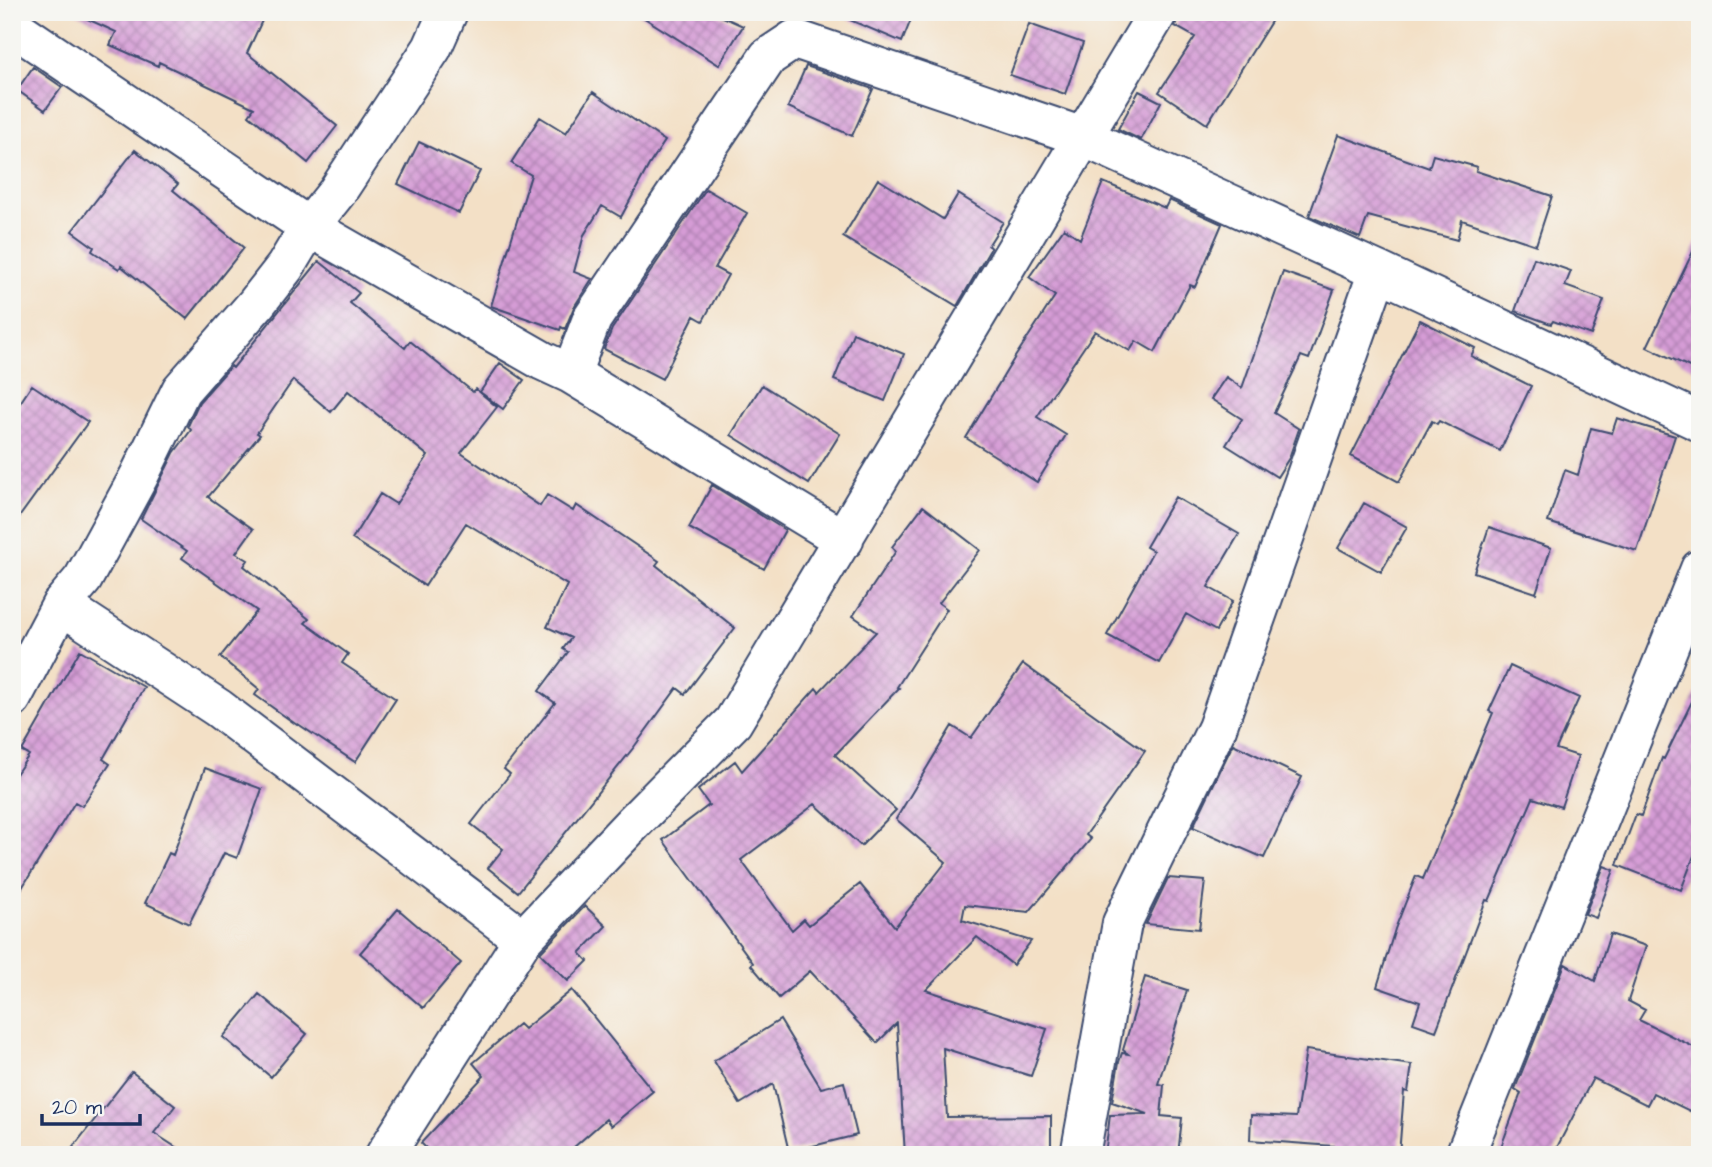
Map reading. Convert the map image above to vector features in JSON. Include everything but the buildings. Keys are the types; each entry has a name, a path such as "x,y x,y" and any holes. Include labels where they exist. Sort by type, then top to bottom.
{"street":[{"path":"12,698 61,605 83,579 139,476 181,390 285,267 309,227 337,192 432,48 448,12"},
{"path":"385,1155 523,939 733,722 1158,12"},
{"path":"14,24 309,227 543,361 571,374 844,540"},
{"path":"571,374 592,319 768,57 795,39 1083,137 1700,422"},
{"path":"1080,1155 1122,923 1217,728 1378,271"},
{"path":"1465,1155 1700,569"},
{"path":"61,605 218,708 523,939"}]}
